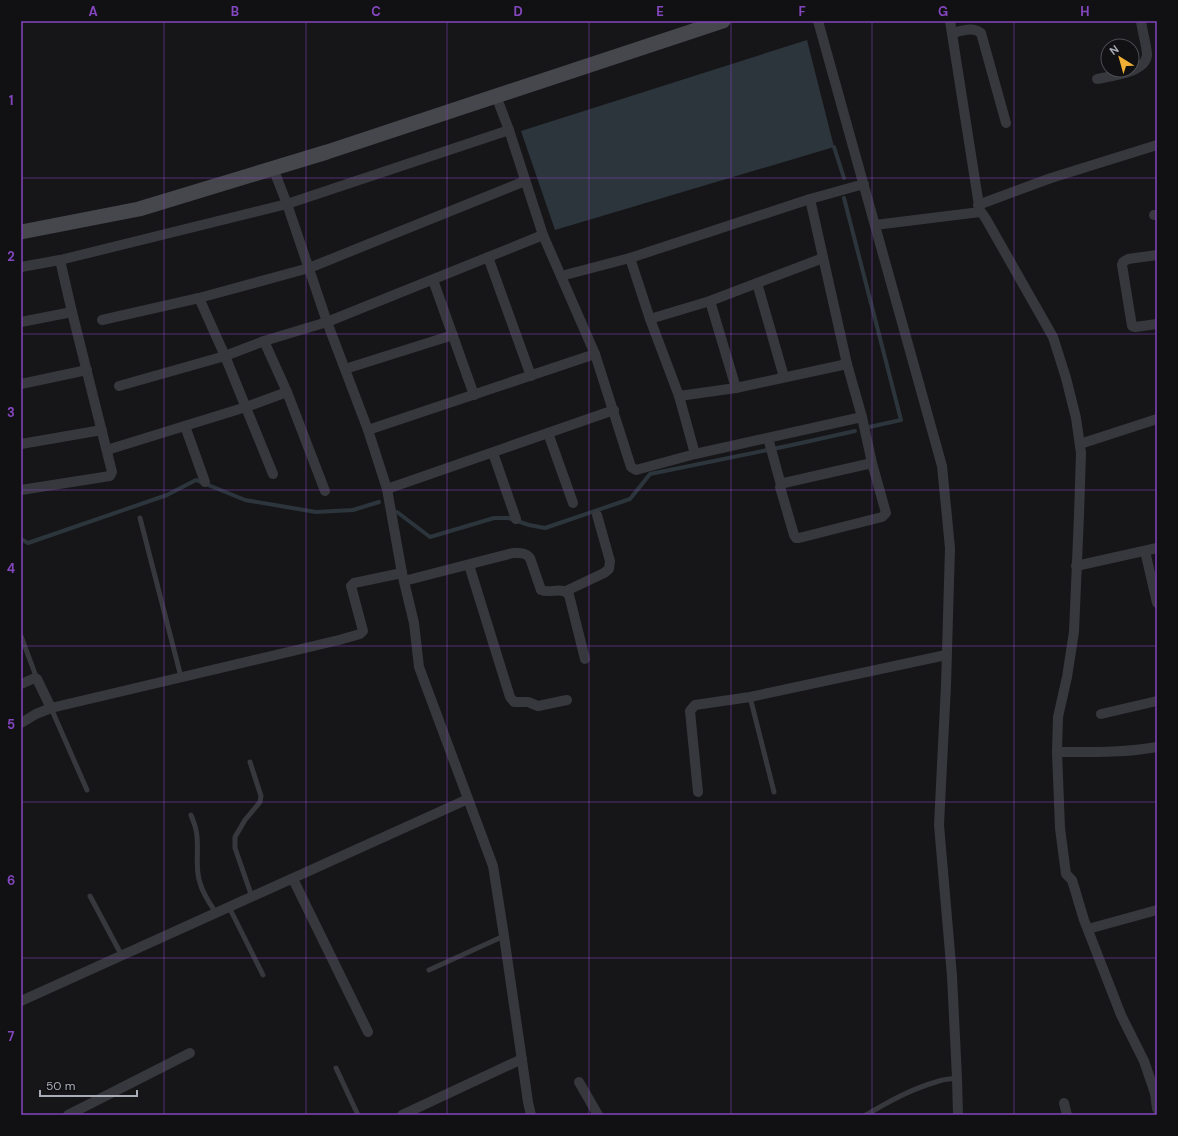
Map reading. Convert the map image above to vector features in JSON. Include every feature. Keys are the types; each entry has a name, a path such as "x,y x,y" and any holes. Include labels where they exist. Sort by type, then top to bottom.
{"main road":[{"path":"21,232 139,209 327,152 723,21"}],"street":[{"path":"818,21 942,466 950,548 946,686 939,825 952,976 958,1115"},
{"path":"950,21 979,209 1053,337 1066,378 1076,418 1080,444 1080,461 1074,632 1067,677 1058,717 1057,752 1060,828 1064,867 1066,874 1072,880 1088,929 1121,1015 1144,1061 1156,1094 1157,1109"},
{"path":"1097,79 1136,69 1144,62 1147,56 1141,21"},
{"path":"952,33 974,29 981,33 1006,123"},
{"path":"496,96 509,130 543,235 595,354 631,467 633,469 636,470 695,454 770,445 862,417"},
{"path":"21,267 60,260 287,204 509,130"},
{"path":"875,225 979,209 1051,178 1157,145"},
{"path":"273,168 287,204 327,322 368,430 387,489 403,577 414,623 420,666 493,866 531,1115"},
{"path":"102,320 199,298 309,268 525,181"},
{"path":"561,276 630,258 810,199 864,184"},
{"path":"770,445 781,485 780,487 796,538 882,517 886,513 847,364 810,199"},
{"path":"119,386 225,356 264,341 327,322 543,235"},
{"path":"1157,255 1128,259 1123,262 1122,265 1132,326 1135,327 1157,324"},
{"path":"488,257 531,376"},
{"path":"630,258 650,319 679,396 695,454"},
{"path":"650,319 710,301 823,258"},
{"path":"21,490 110,476 112,472 60,260"},
{"path":"433,280 474,395"},
{"path":"757,283 784,377"},
{"path":"199,298 225,356 273,474"},
{"path":"710,301 736,388"},
{"path":"21,322 72,312"},
{"path":"345,369 453,335"},
{"path":"264,341 287,392 325,491"},
{"path":"368,430 595,354"},
{"path":"679,396 736,388 847,364"},
{"path":"21,384 87,370"},
{"path":"107,450 246,407 287,392"},
{"path":"387,489 614,410"},
{"path":"1080,444 1157,419"},
{"path":"185,426 205,482"},
{"path":"21,444 102,430"},
{"path":"548,433 573,503"},
{"path":"493,452 516,519"},
{"path":"781,485 784,483 872,463"},
{"path":"566,592 609,569 610,561 597,515"},
{"path":"1076,566 1157,548"},
{"path":"1145,551 1157,603"},
{"path":"21,723 36,714 51,708 360,634 363,631 351,586 352,584 403,577 469,565 513,553 522,552 527,554 530,558 541,590 545,592 561,590 569,595 586,659"},
{"path":"469,565 512,700 514,702 528,702 538,706 567,700"},
{"path":"698,792 690,711 696,705 750,697 946,655"},
{"path":"21,684 34,678 36,679 51,708"},
{"path":"1101,714 1157,701"},
{"path":"1057,752 1116,751 1157,747"},
{"path":"21,1001 468,799"},
{"path":"293,878 368,1032"},
{"path":"1088,929 1157,910"},
{"path":"68,1115 190,1053"},
{"path":"402,1115 522,1059"},
{"path":"579,1082 598,1115"},
{"path":"1064,1103 1067,1115"}],"lane":[{"path":"140,518 181,677"},
{"path":"21,636 36,679"},
{"path":"750,697 774,792"},
{"path":"51,708 87,790"},
{"path":"250,762 261,796 260,802 245,820 235,838 235,848 252,897"},
{"path":"191,815 196,828 198,843 198,871 200,883 216,913"},
{"path":"90,896 122,956"},
{"path":"229,907 263,975"},
{"path":"429,970 504,936"},
{"path":"336,1068 358,1115"},
{"path":"866,1115 886,1103 918,1088 937,1081 957,1078"}],"shaded area":[{"path":"807,40 834,147 555,230 521,131"}],"waterway":[{"path":"834,147 844,178"},
{"path":"844,198 901,420 869,427"},
{"path":"397,512 430,537 494,518 508,518 529,525 545,528 630,499 650,474 855,431"},
{"path":"21,539 28,543 167,495 196,480 245,500 316,512 353,510 379,502"}]}
